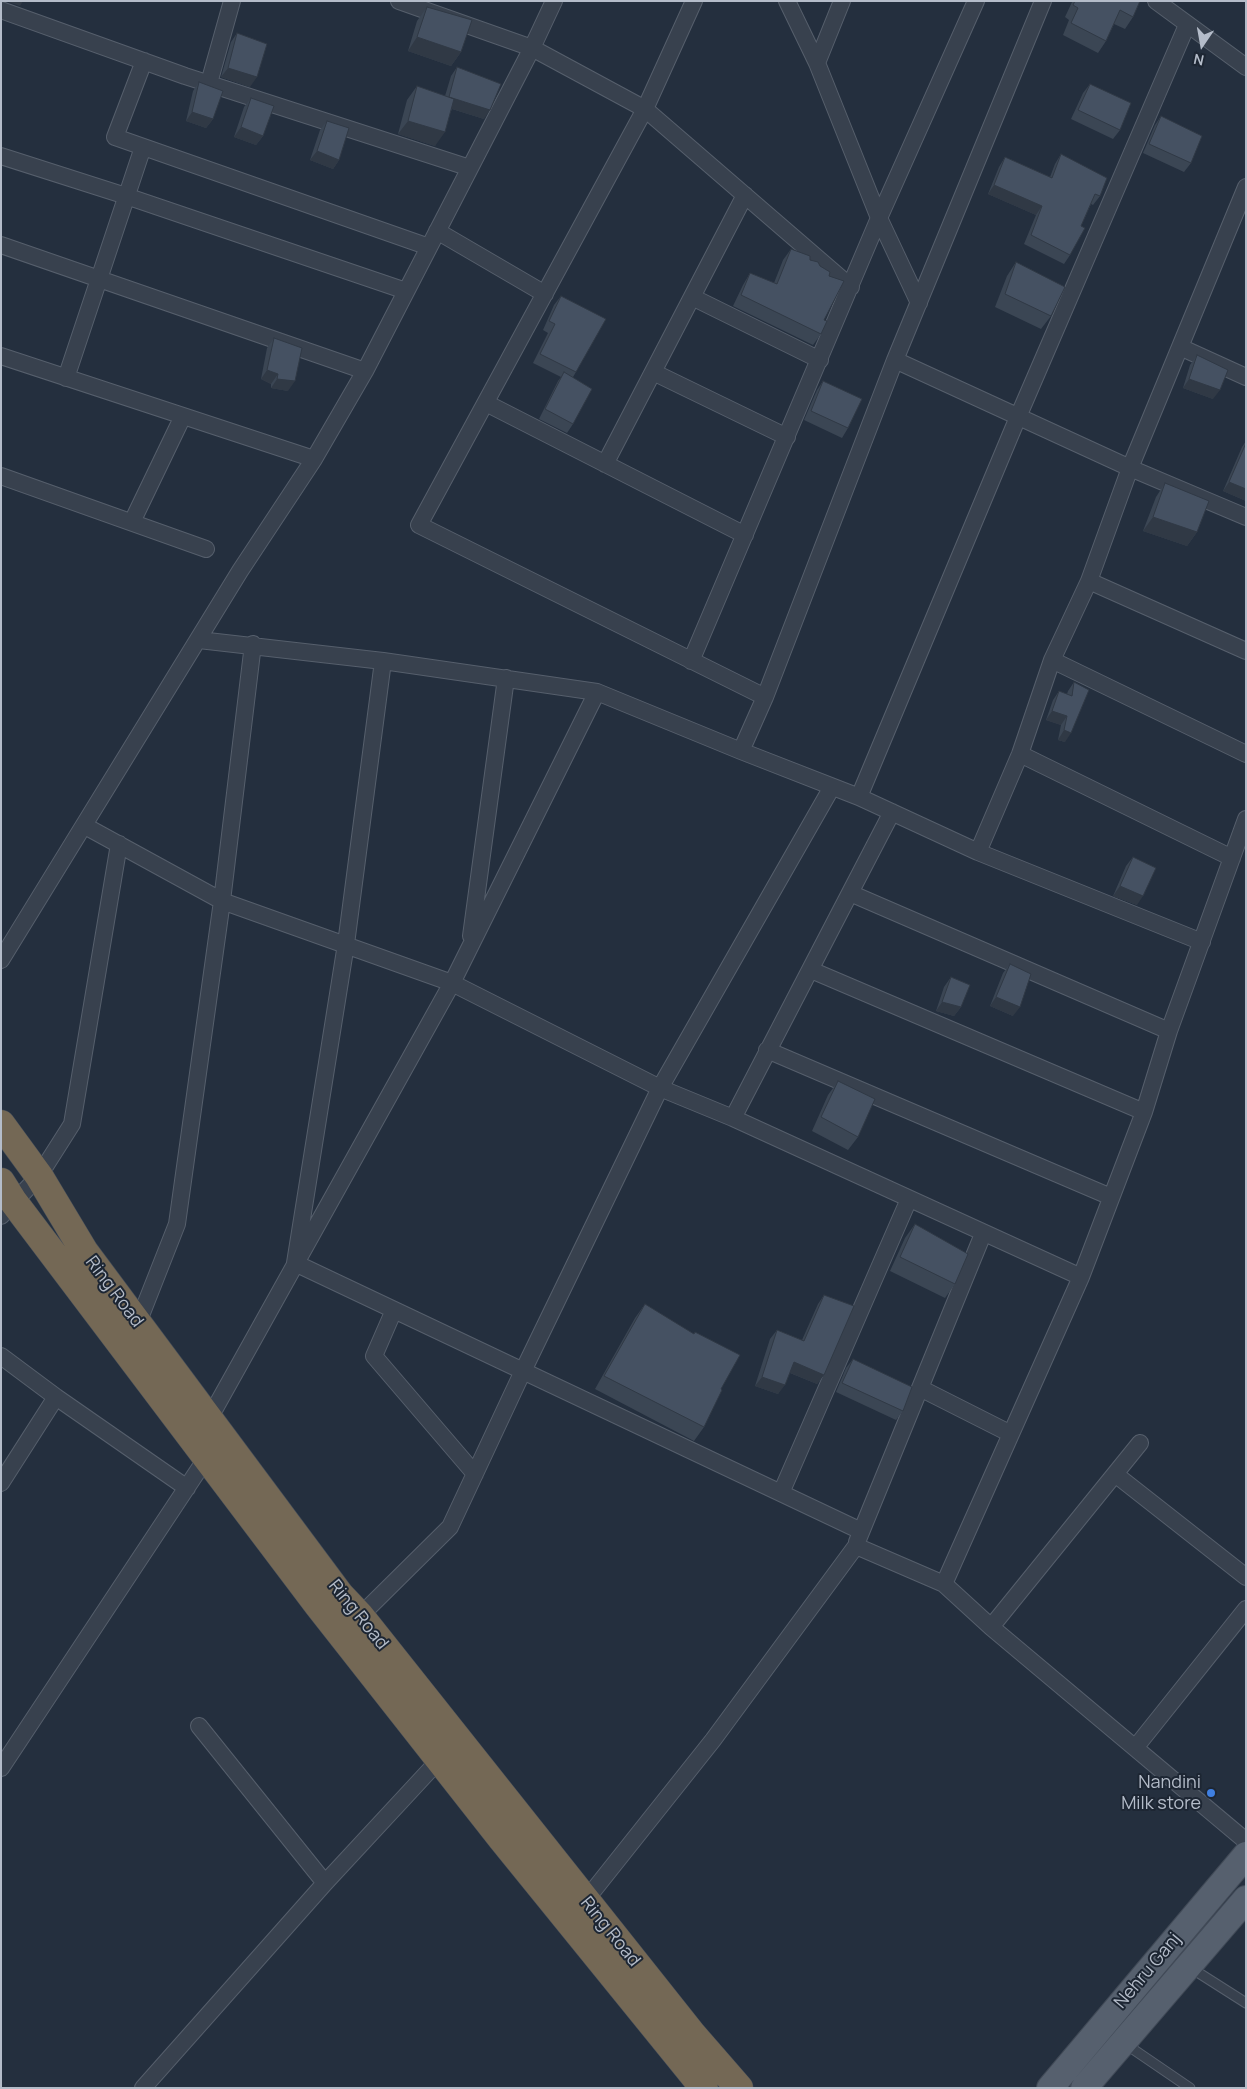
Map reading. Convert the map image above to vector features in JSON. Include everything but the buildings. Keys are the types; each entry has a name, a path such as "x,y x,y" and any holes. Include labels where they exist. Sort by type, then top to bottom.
{"highway":[{"name":"Ring Road","path":"1,1124 38,1176 84,1251 340,1595 360,1616 692,2034 739,2088"},
{"name":"Ring Road","path":"5,1200 440,1760 704,2088"}],"main road":[{"name":"Nehru Ganj","path":"1050,2088 1246,1855"},
{"name":"Nehru Ganj","path":"1084,2088 1246,1899"}],"street":[{"path":"209,84 232,1"},
{"path":"399,1 445,9 532,48 645,109 851,286"},
{"path":"1,960 240,571 314,460 365,371 532,48 554,1"},
{"path":"694,1 645,109 419,525 765,697"},
{"path":"787,1 817,63 879,218 920,303"},
{"path":"817,63 842,1"},
{"path":"691,660 879,218 976,1"},
{"path":"741,751 765,697 895,360 1043,1"},
{"path":"1156,1 1245,65"},
{"path":"1,10 209,84 470,168"},
{"path":"859,797 1018,417 1187,25"},
{"path":"144,61 115,137 429,247"},
{"path":"66,378 143,147"},
{"path":"1,156 126,196 406,291"},
{"path":"978,852 1020,754 1052,660 1089,580 1130,468 1180,346 1239,224 1246,187"},
{"path":"605,464 745,195"},
{"path":"437,231 545,294"},
{"path":"1,245 365,371"},
{"path":"692,297 820,360"},
{"path":"1180,346 1246,377"},
{"path":"1,356 314,460"},
{"path":"895,360 1130,468 1246,517"},
{"path":"653,372 787,437"},
{"path":"486,402 745,535"},
{"path":"132,522 183,416"},
{"path":"1,476 206,549"},
{"path":"1089,580 1246,651"},
{"path":"199,640 253,644 597,692 859,797 978,852 1202,942"},
{"path":"138,1323 177,1224 222,901 253,644"},
{"path":"1052,660 1246,754"},
{"path":"295,1263 346,944 383,661"},
{"path":"469,950 506,678"},
{"path":"209,1419 452,983 597,692"},
{"path":"1020,754 1232,858"},
{"path":"360,1616 450,1527 660,1088 832,787"},
{"path":"733,1118 892,812"},
{"path":"944,1584 1081,1277 1144,1112 1169,1031 1246,819"},
{"path":"85,826 222,901 452,983 660,1088 733,1118 983,1234 1081,1277"},
{"path":"5,1200 38,1176 72,1124 119,844"},
{"path":"850,893 1169,1031"},
{"path":"811,970 1144,1112"},
{"path":"767,1050 1111,1197"},
{"path":"781,1493 909,1200"},
{"path":"585,1901 713,1740 858,1539 983,1234"},
{"path":"295,1263 781,1493 858,1539 944,1584 991,1628 1246,1841"},
{"path":"394,1310 374,1356 474,1474"},
{"path":"1,1356 56,1397 187,1488"},
{"path":"920,1388 1011,1434"},
{"path":"1,1483 56,1397"},
{"path":"991,1628 1140,1443"},
{"path":"1,1768 206,1457"},
{"path":"1115,1474 1246,1578"},
{"path":"1135,1748 1246,1609"},
{"path":"199,1726 325,1883"},
{"path":"143,2088 325,1883 440,1760"}],"lane":[{"path":"1187,1966 1246,2003"},
{"path":"1122,2042 1190,2088"}],"place":[{"name":"Nandini Milk store","path":"1211,1793"}]}
